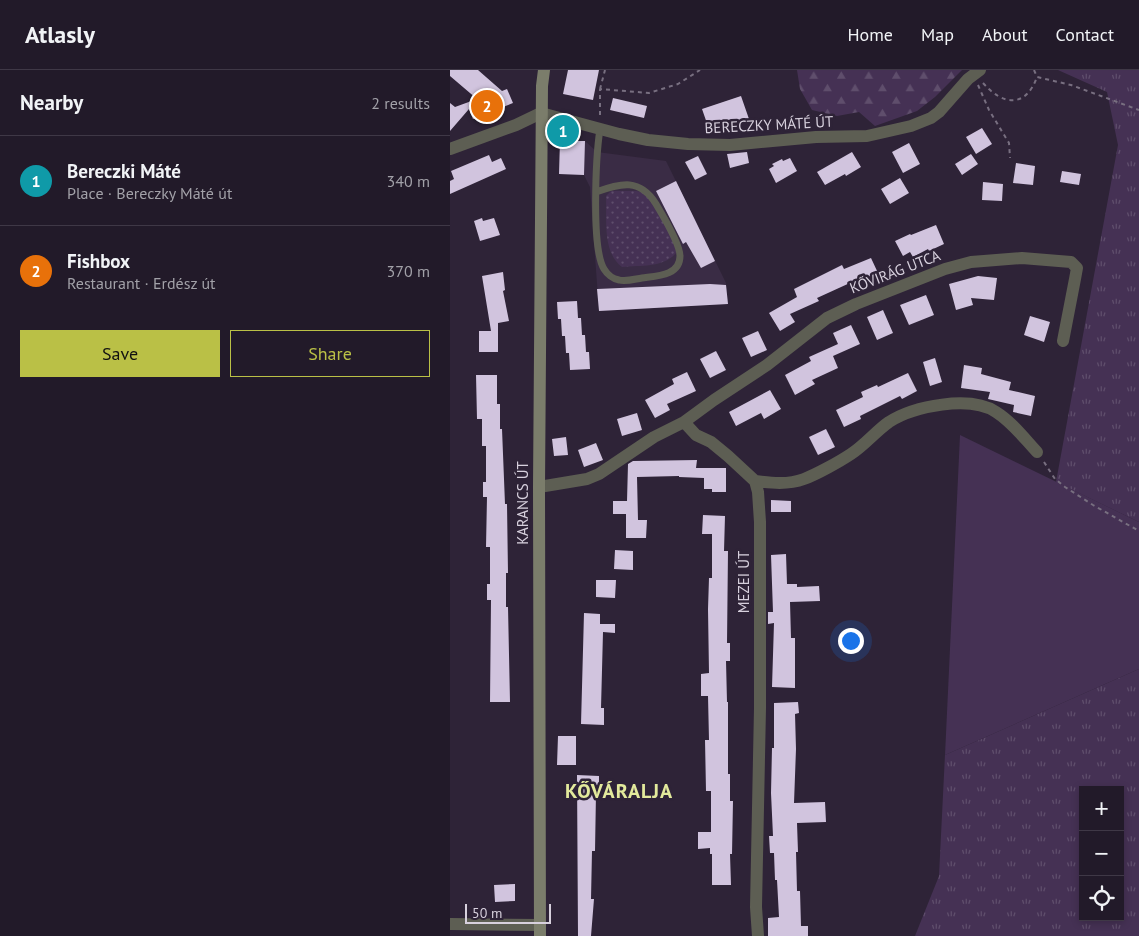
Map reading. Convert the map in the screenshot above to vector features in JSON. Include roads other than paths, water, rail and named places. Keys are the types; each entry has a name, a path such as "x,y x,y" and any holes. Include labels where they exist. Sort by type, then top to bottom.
{"main road":[{"name":"KARANCS ÚT","path":"540,930 539,487 541,113 544,70"}],"street":[{"name":"BERECZKY MÁTÉ ÚT","path":"541,113 648,140 688,144 730,145 816,137 867,136 910,126 931,118 977,72"},
{"path":"450,149 516,126 541,113"},
{"name":"KŐVIRÁG UTCA","path":"684,422 767,366 827,318 900,286 972,262 1022,258 1071,262 1077,268 1063,341"},
{"path":"539,487 587,479 599,474 654,438 684,422 696,435 711,442 728,456 754,481 777,484 803,480 851,454 890,422 919,410 952,403 981,406 994,411 1008,421 1037,452"},
{"name":"MEZEI ÚT","path":"754,481 758,492 760,522 760,708 756,907 758,936"},
{"path":"450,924 540,930"}],"lane":[{"path":"596,192 618,184 631,185 643,189 650,194 679,250 680,257 674,270 665,275 618,280 609,275 600,261 596,192 596,152 600,129"}],"place":[{"name":"Fishbox","path":"487,106"},
{"name":"Bereczki Máté","path":"563,131"}],"district":[{"name":"KŐVÁRALJA","path":"619,791"}]}
